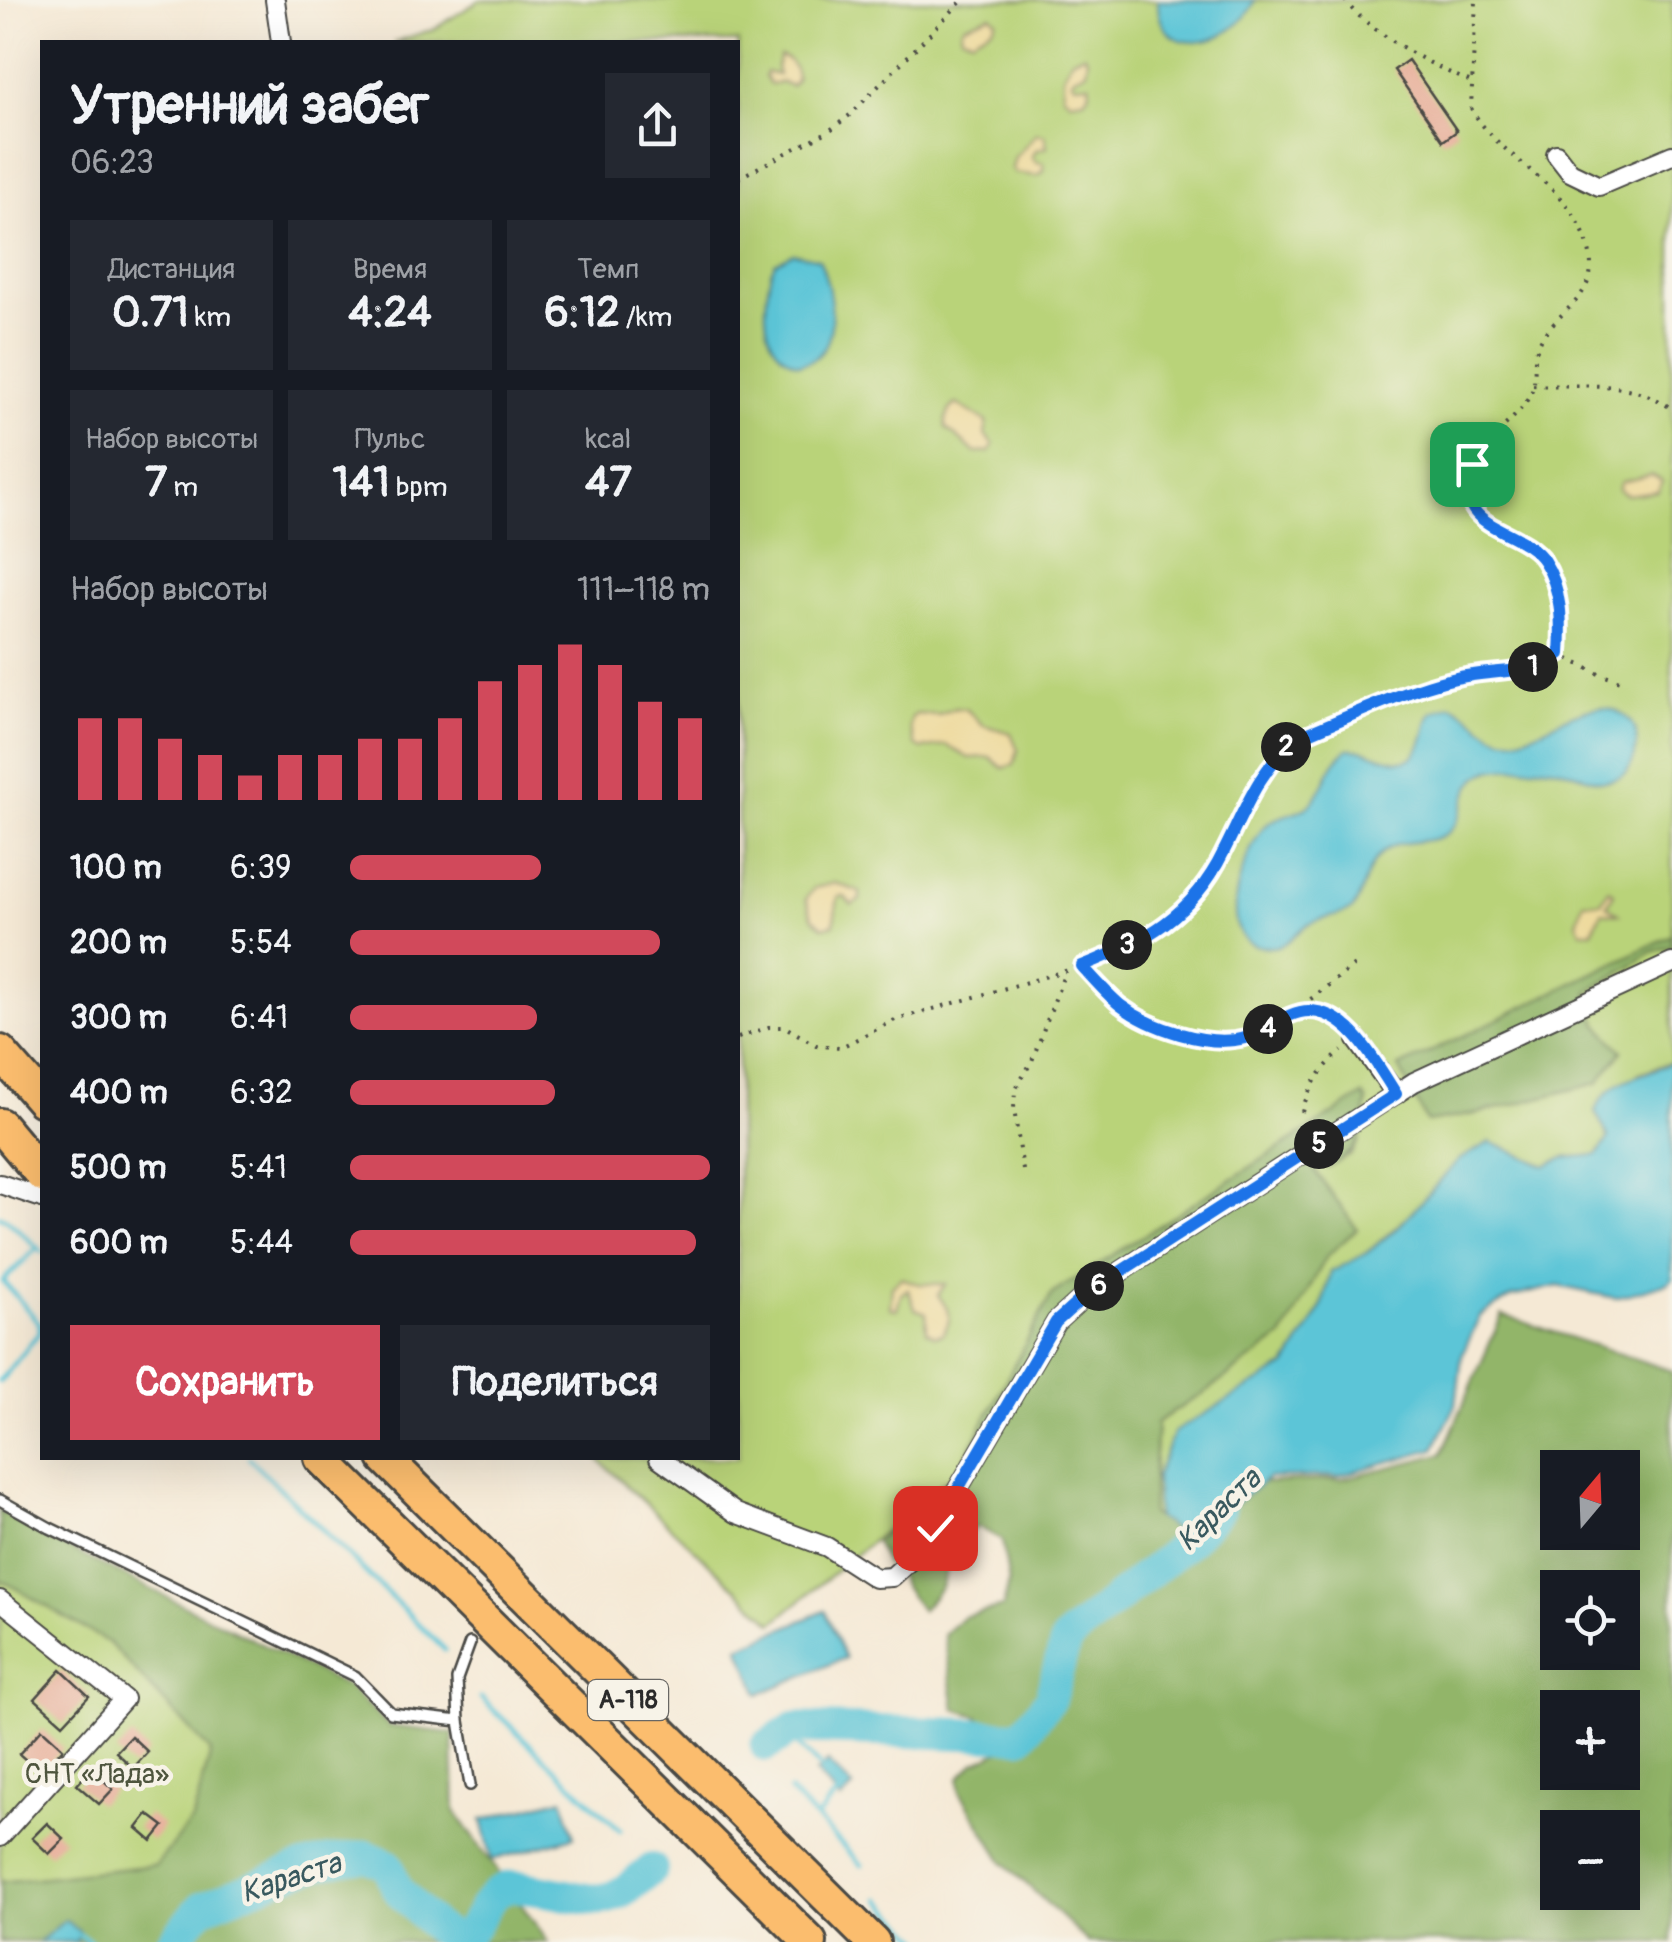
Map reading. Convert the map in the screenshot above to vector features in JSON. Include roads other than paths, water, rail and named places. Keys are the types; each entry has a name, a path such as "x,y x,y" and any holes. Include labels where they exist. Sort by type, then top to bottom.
{"highway":[{"path":"0,1052 40,1098"},
{"path":"0,1125 40,1173"},
{"name":"А-118","path":"323,1460 810,1942"},
{"name":"А-118","path":"386,1460 873,1942"}],"street":[{"path":"275,0 281,40"},
{"path":"1556,154 1570,172 1599,186 1672,154"},
{"path":"662,1460 736,1513 827,1547 876,1578 892,1577 935,1528 1056,1322 1089,1292 1414,1082 1672,963"},
{"path":"1358,1040 1396,1094"},
{"path":"0,1184 40,1197"},
{"path":"0,1600 124,1699 0,1838"}],"lane":[{"path":"0,1500 355,1676 391,1712 459,1721"},
{"path":"470,1643 457,1679 459,1721 470,1784"}],"water":[{"path":"1158,0 1255,0 1230,30 1197,42 1169,33 1161,19"},
{"path":"793,253 819,259 831,304 824,349 814,359 799,364 777,349 770,338 766,313 775,263"},
{"path":"1451,705 1493,734 1509,739 1537,732 1584,710 1615,710 1635,729 1634,759 1624,774 1606,781 1552,767 1491,770 1474,782 1450,831 1434,839 1396,845 1380,855 1353,909 1310,924 1278,946 1252,944 1241,934 1235,919 1236,900 1246,861 1262,830 1314,800 1336,760 1348,749 1398,761 1415,755 1431,713"},
{"path":"1672,1062 1672,1279 1668,1283 1615,1298 1558,1286 1511,1297 1480,1316 1462,1355 1456,1405 1434,1449 1338,1476 1268,1478 1190,1540 1157,1518 1156,1476 1174,1432 1286,1366 1321,1309 1331,1272 1367,1253 1400,1225 1459,1160 1490,1142 1546,1166 1564,1158 1597,1155 1609,1138 1595,1111 1602,1100 1618,1084"},
{"path":"825,1611 845,1658 759,1694 739,1647"},
{"path":"828,1762 853,1788 841,1800 816,1773"},
{"path":"563,1798 574,1837 492,1860 482,1820"},
{"path":"65,1920 80,1932 76,1942 39,1942"}],"waterway":[{"path":"0,1216 40,1250"},
{"path":"0,1381 38,1334 40,1324 3,1281 38,1247"},
{"path":"251,1460 445,1650"},
{"name":"Караста","path":"766,1746 794,1728 1021,1736 1050,1699 1066,1640 1190,1540 1219,1508"},
{"path":"481,1698 620,1830"},
{"path":"786,1733 821,1768"},
{"path":"789,1791 862,1865"},
{"path":"816,1818 837,1795"},
{"name":"Караста","path":"172,1942 202,1907 330,1861 367,1856 388,1865 397,1889 435,1927 458,1942 493,1897 509,1887 600,1899 622,1892 652,1869"},
{"path":"880,1899 923,1942"},
{"path":"80,1935 91,1942"}],"park label":[{"name":"СНТ «Лада»","path":"97,1774"}]}
